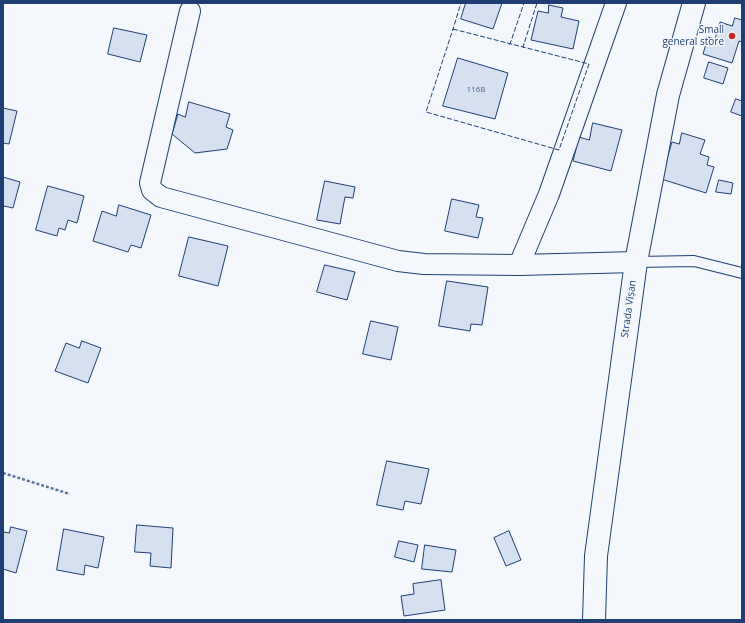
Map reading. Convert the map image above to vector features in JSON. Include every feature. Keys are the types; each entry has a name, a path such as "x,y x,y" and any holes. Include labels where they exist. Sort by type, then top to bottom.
{"street":[{"path":"519,265 549,194 616,3"},
{"name":"Strada Vișan","path":"594,620 596,556 636,262 668,95 693,3"},
{"path":"190,11 150,183 152,190 161,197 398,261 424,264 519,265 636,262"}],"lane":[{"path":"636,262 694,262 742,273"}],"path":[{"path":"3,472 70,494"}],"building":[{"path":"466,3 502,3 493,29 461,19"},
{"path":"549,5 563,8 561,17 579,21 573,49 531,40 538,11 548,13"},
{"path":"735,18 742,20 742,42 739,41 732,63 703,54 708,37 715,39 720,22 732,26"},
{"path":"114,28 147,35 140,62 108,54"},
{"path":"458,58 508,73 495,119 443,106"},
{"path":"709,62 728,68 723,84 704,78"},
{"path":"736,99 742,101 742,116 731,112"},
{"path":"189,102 230,114 226,127 233,130 227,149 195,153 172,134 178,114 185,117"},
{"path":"3,108 17,111 9,144 3,143"},
{"path":"593,123 622,130 611,171 573,161 579,137 589,140"},
{"path":"682,133 705,140 700,154 709,157 707,165 714,167 706,193 661,179 672,142 679,144"},
{"path":"3,177 20,182 13,208 4,206 3,209"},
{"path":"719,180 733,183 731,194 716,192"},
{"path":"325,181 355,187 353,198 345,197 340,224 317,220"},
{"path":"48,186 84,196 77,223 68,220 65,230 59,228 57,236 36,230"},
{"path":"452,199 479,205 476,217 483,218 478,238 445,231"},
{"path":"119,205 151,215 141,248 131,245 128,252 93,241 102,211 116,216"},
{"path":"189,237 228,246 218,286 179,276"},
{"path":"325,265 355,272 347,300 317,292"},
{"path":"447,281 488,287 482,325 471,324 470,331 439,326"},
{"path":"371,321 398,327 391,360 363,354"},
{"path":"82,341 101,348 88,383 55,371 66,343 79,348"},
{"path":"387,461 429,469 421,504 405,501 403,510 377,505"},
{"path":"137,525 173,528 171,568 150,566 151,553 135,552"},
{"path":"11,527 27,531 16,573 3,569 3,534 4,532 9,533"},
{"path":"64,529 104,537 98,568 85,565 84,575 57,570"},
{"path":"509,531 521,560 506,566 494,538"},
{"path":"399,541 418,545 414,562 395,557"},
{"path":"425,545 456,550 452,572 422,569"},
{"path":"441,580 445,610 404,616 401,596 414,594 413,584"}],"fence":[{"path":"455,30 453,29 461,3"},
{"path":"509,44 524,3"},
{"path":"524,48 523,47 537,3"},
{"path":"453,29 589,64 559,150 426,112 453,29"}],"place":[{"name":"Small general store","path":"732,36"}]}
